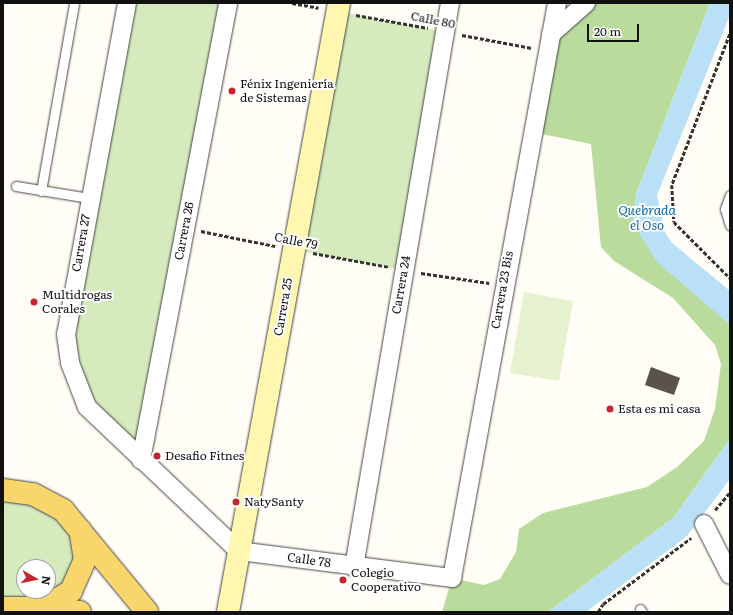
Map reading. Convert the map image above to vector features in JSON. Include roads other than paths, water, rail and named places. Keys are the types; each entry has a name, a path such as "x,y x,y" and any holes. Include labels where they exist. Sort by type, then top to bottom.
{"main road":[{"path":"3,474 10,490 49,501 79,527 147,612"},
{"path":"42,608 72,591 81,577 85,543 79,527"},
{"path":"3,608 42,608 80,612"}],"street":[{"name":"Carrera 27","path":"127,3 89,198 66,334 69,360 87,407 141,460 238,550"},
{"name":"Carrera 26","path":"141,460 228,3"},
{"name":"Carrera 24","path":"354,567 403,270 450,3"},
{"name":"Carrera 23 Bis","path":"452,578 502,286 557,3"},
{"path":"549,42 586,3"},
{"name":"Carrera 25","path":"228,612 238,550 338,7"},
{"path":"704,524 730,575"},
{"name":"Calle 78","path":"238,550 354,567 452,578"}],"lane":[{"path":"41,191 74,3"},
{"path":"16,186 89,198"},
{"path":"730,196 725,210 730,225"}],"water":[{"name":"Quebrada el Oso","path":"710,3 730,3 730,15 657,195 664,230 671,242 730,291 730,325 657,262 632,222 636,194"},
{"path":"730,439 730,479 687,536 586,612 548,612 673,518"}],"place":[{"name":"Fénix Ingeniería de Sistemas","path":"232,91"},
{"name":"Multidrogas Corales","path":"34,302"},
{"name":"Esta es mi casa","path":"610,409"},
{"name":"Desafio Fitnes","path":"157,456"},
{"name":"NatySanty","path":"236,502"},
{"name":"Colegio Cooperativo","path":"343,580"}]}
